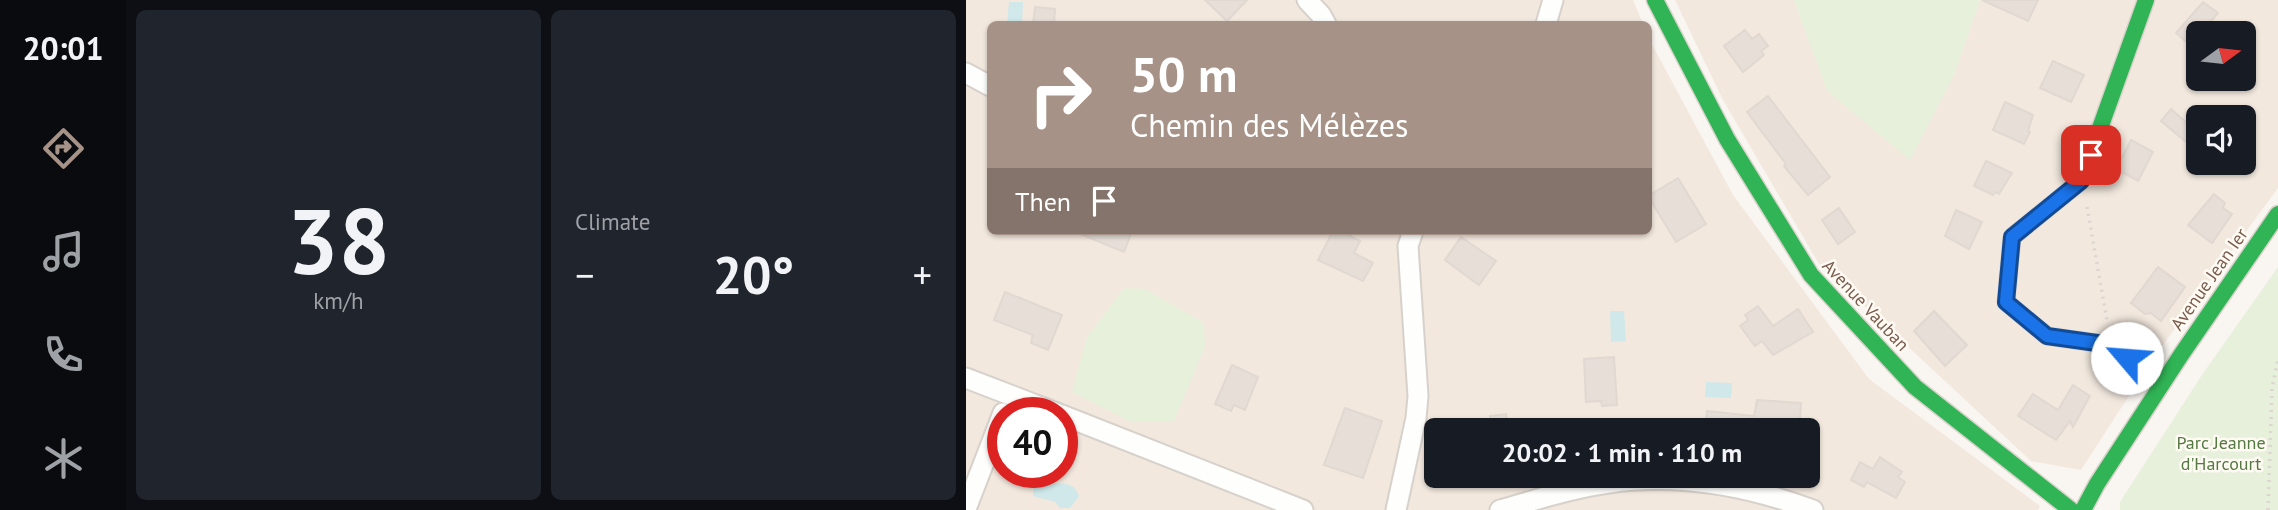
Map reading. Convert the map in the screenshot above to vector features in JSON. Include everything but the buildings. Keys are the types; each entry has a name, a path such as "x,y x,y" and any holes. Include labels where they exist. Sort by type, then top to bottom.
{"main road":[{"name":"Avenue Vauban","path":"1655,0 1727,139 1811,275 1915,387 2071,510"},
{"path":"2146,0 2081,181 2012,237 2006,302 2047,336 2111,345 2160,385"},
{"name":"Avenue Jean Ier","path":"2083,510 2097,483 2160,385 2278,214"}],"street":[{"path":"1307,0 1324,21"},
{"path":"1547,21 1553,0"},
{"path":"966,73 987,84"},
{"path":"1396,510 1416,418 1418,396 1408,246 1412,235"},
{"path":"966,378 992,397"},
{"path":"1078,421 1303,510"},
{"path":"966,509 987,454"},
{"path":"1500,510 1596,485 1676,480 1741,488 1813,510"}],"path":[{"path":"2081,181 2094,237 2111,345"},
{"path":"2268,510 2272,388 2278,359"}],"shaded area":[{"path":"966,0 1633,0 1642,21 987,21 987,235 1652,235 1652,45 1733,195 1869,379 2040,506 2038,510 966,510"},
{"path":"1675,0 1794,0 1828,91 1954,75 1980,0 2278,0 2278,188 2154,357 2081,470 2031,461 1819,264 1723,100"}],"green space":[{"path":"1794,0 1980,0 1954,75 1910,160 1827,91"},
{"name":"Parc Jeanne d'Harcourt","path":"2278,267 2278,510 2120,510 2120,502 2202,375"},
{"path":"1124,288 1145,289 1204,323 1205,347 1174,421 1129,421 1072,392 1087,337"}],"water":[{"path":"1009,2 1023,2 1022,21 1007,21"},
{"path":"1610,311 1624,311 1626,341 1611,342"},
{"path":"1706,382 1732,383 1731,398 1705,397"},
{"path":"1034,488 1075,488 1079,496 1070,508 1060,508 1055,502 1033,496"}],"traffic: fast":[{"path":"1655,0 1727,139 1811,275 1915,387 2071,510"},
{"path":"2146,0 2081,181 2012,237 2006,302 2047,336 2111,345 2159,385"},
{"path":"2083,510 2181,355 2278,214"}],"route":[{"path":"2091,155 2081,181 2012,237 2006,302 2047,336 2111,345 2127,358"}]}
